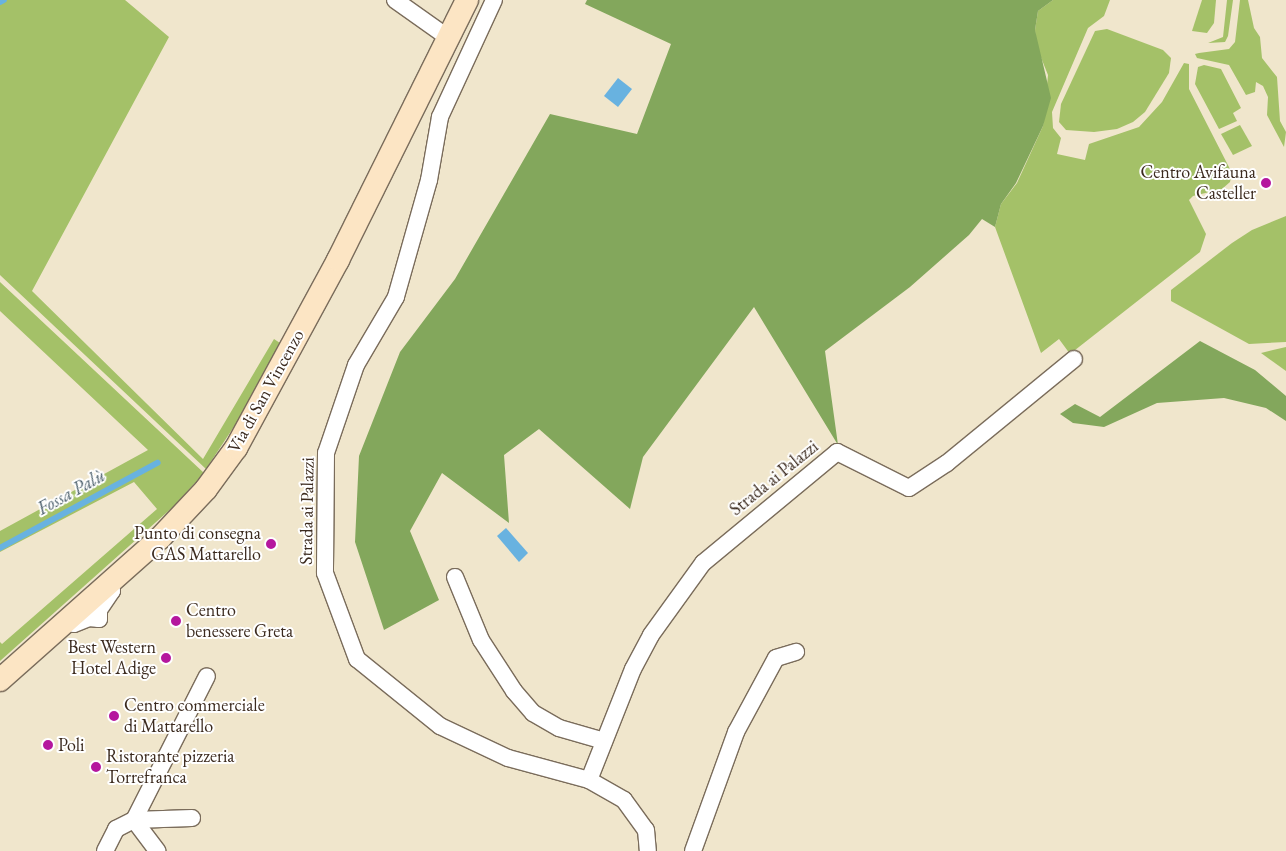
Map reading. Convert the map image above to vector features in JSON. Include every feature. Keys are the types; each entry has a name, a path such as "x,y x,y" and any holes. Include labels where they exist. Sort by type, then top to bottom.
{"main road":[{"name":"Via di San Vincenzo","path":"0,680 160,538 206,489 236,448 338,260 468,0"}],"street":[{"path":"395,0 450,39"},
{"name":"Strada ai Palazzi","path":"489,2 440,117 430,180 396,297 356,366 326,453 325,573 357,659 440,726 508,758 589,780 624,800 646,830 648,851"},
{"name":"Strada ai Palazzi","path":"589,780 604,741 651,635 703,563 837,452 909,488 946,463 1074,359"},
{"path":"455,577 481,640 514,691 533,713 559,728 604,741"},
{"path":"692,851 736,732 776,658 796,652"},
{"path":"134,820 207,676"},
{"path":"105,851 116,829 134,820 192,818"},
{"path":"134,820 157,851"}],"green space":[{"path":"0,0 125,0 169,37 32,291 203,459 274,339 280,343 239,419 206,469 0,275"},
{"path":"587,0 1053,0 1038,11 1035,30 1051,98 1043,126 1016,183 1001,204 995,227 982,219 969,235 910,287 825,351 838,445 754,307 643,457 630,509 539,429 504,455 509,523 442,473 410,531 439,600 384,630 355,542 359,456 400,352 455,279 550,114 637,134 671,44 585,4"},
{"path":"1053,0 1110,0 1104,16 1088,28 1052,112 1053,128 1061,138 1057,154 1085,160 1089,144 1139,127 1162,102 1184,63 1189,64 1189,89 1232,173 1230,182 1222,189 1193,196 1189,200 1206,234 1200,252 1070,354 1059,339 1041,353 995,227 1001,204 1017,183 1043,126 1048,75 1036,45 1035,30 1038,11"},
{"path":"1202,0 1216,0 1214,23 1207,33 1192,31"},
{"path":"1227,0 1233,0 1228,36 1225,42 1208,43 1223,37"},
{"path":"1240,0 1248,0 1254,28 1260,37 1262,58 1277,77 1280,121 1286,132 1284,147 1267,115 1268,97 1263,86 1256,82 1255,92 1246,95 1229,65 1197,58 1195,54 1229,49 1235,42"},
{"path":"1107,29 1163,50 1171,58 1169,73 1145,112 1133,122 1117,129 1094,132 1066,130 1059,122 1061,104 1095,31"},
{"path":"1204,65 1221,69 1241,108 1233,113 1237,121 1219,129 1195,84 1198,67"},
{"path":"1240,125 1252,146 1233,155 1221,134"},
{"path":"1286,216 1286,342 1249,344 1171,301 1171,290 1232,243 1252,230"},
{"path":"0,282 204,473 174,506 0,661 0,642 2,644 157,509 134,482 0,552 0,531 148,450 0,311"},
{"path":"1200,341 1255,370 1286,396 1286,421 1266,408 1224,398 1157,403 1104,427 1073,423 1060,414 1075,404 1100,417"},
{"path":"1286,347 1286,371 1261,353 1273,350"}],"water":[{"path":"618,78 632,89 618,107 604,96"},
{"path":"506,528 528,553 519,562 497,536"}],"waterway":[{"path":"0,2 4,0"},
{"name":"Fossa Palù","path":"0,548 157,463"}],"place":[{"name":"Centro Avifauna Casteller","path":"1266,183"},
{"name":"Punto di consegna GAS Mattarello","path":"271,544"},
{"name":"Centro benessere Greta","path":"176,621"},
{"name":"Best Western Hotel Adige","path":"166,658"},
{"name":"Centro commerciale di Mattarello","path":"114,716"},
{"name":"Poli","path":"48,745"},
{"name":"Ristorante pizzeria Torrefranca","path":"96,767"}]}
